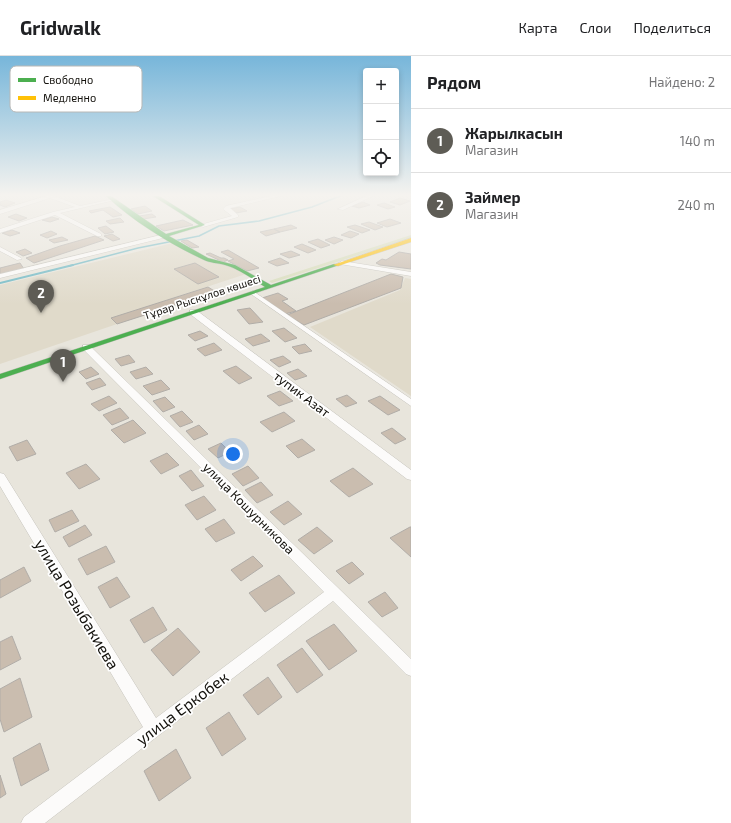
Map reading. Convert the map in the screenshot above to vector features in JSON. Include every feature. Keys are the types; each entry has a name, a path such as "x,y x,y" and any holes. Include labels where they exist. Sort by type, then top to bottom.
{"main road":[{"path":"159,232 208,260 233,267 270,287"},
{"path":"165,236 180,232"},
{"name":"Тұрар Рыскұлов көшесі","path":"0,369 260,281 411,232"},
{"name":"Тұрар Рыскұлов көшесі","path":"0,377 86,346 253,293 411,240"}],"street":[{"path":"93,232 99,235"},
{"path":"0,276 165,236"},
{"path":"0,249 19,259"},
{"path":"342,263 411,274"},
{"path":"253,293 411,404"},
{"name":"тупик Азат","path":"193,312 411,476"},
{"name":"улица Кошурникова","path":"86,346 411,669"},
{"name":"улица Розыбакиева","path":"0,477 154,730"},
{"name":"улица Еркобек","path":"30,823 334,592"}],"shaded area":[{"path":"173,243 209,261 232,266 246,274 112,318 117,324 0,364 0,285"},
{"path":"405,278 411,279 411,396 310,327 400,290"}],"green space":[{"path":"411,235 411,238 272,283 269,281"}],"building":[{"path":"17,232 20,233 10,236 2,233"},
{"path":"49,232 57,234 47,238 40,235"},
{"path":"102,232 114,232 105,234"},
{"path":"260,232 280,232 280,232 266,236"},
{"path":"348,232 359,234 351,238 341,235"},
{"path":"112,234 120,239 113,241 104,236"},
{"path":"95,236 104,240 34,263 26,258 60,246"},
{"path":"62,237 68,240 54,243 49,240"},
{"path":"334,237 343,240 334,244 325,240"},
{"path":"318,239 330,245 321,248 308,242"},
{"path":"187,240 199,247 192,248 181,241"},
{"path":"302,244 316,250 308,253 294,247"},
{"path":"25,249 32,253 23,256 16,252"},
{"path":"228,250 259,268 247,271 228,261 234,259 221,252"},
{"path":"291,251 300,255 289,258 280,254"},
{"path":"399,252 411,254 411,269 380,265 376,263 382,259 386,260"},
{"path":"210,253 228,260 223,262 206,254"},
{"path":"280,258 289,263 277,266 268,262"},
{"path":"20,263 24,269 0,275 0,268"},
{"path":"195,263 219,277 198,284 174,269"},
{"path":"391,274 403,277 401,288 304,325 287,315"},
{"path":"208,287 216,292 117,324 111,318"},
{"path":"278,293 288,299 282,301 296,311 285,314 262,298"},
{"path":"250,308 263,322 249,324 237,310"},
{"path":"284,328 297,338 285,342 272,331"},
{"path":"200,331 208,336 195,341 188,335"},
{"path":"261,334 270,341 253,346 245,339"},
{"path":"214,343 222,350 205,356 197,349"},
{"path":"305,344 312,351 299,354 292,347"},
{"path":"129,355 135,362 121,366 115,359"},
{"path":"283,356 291,362 279,367 270,360"},
{"path":"236,366 252,378 239,384 223,371"},
{"path":"91,367 99,374 86,379 79,372"},
{"path":"146,367 153,374 136,379 130,372"},
{"path":"298,369 307,376 295,380 287,373"},
{"path":"100,378 106,385 92,390 86,383"},
{"path":"161,380 170,389 152,395 143,386"},
{"path":"280,391 293,401 279,406 267,396"},
{"path":"347,395 357,403 346,407 336,399"},
{"path":"109,396 117,403 99,411 91,404"},
{"path":"380,396 400,410 388,415 368,401"},
{"path":"165,397 175,407 163,412 153,401"},
{"path":"120,408 129,418 112,425 103,415"},
{"path":"182,411 193,422 180,427 170,416"},
{"path":"284,412 295,421 272,432 260,422"},
{"path":"133,420 146,433 124,443 111,430"},
{"path":"199,425 208,434 194,440 186,431"},
{"path":"392,428 406,439 395,444 381,433"},
{"path":"302,439 315,450 298,458 286,446"},
{"path":"27,440 36,454 17,461 9,447"},
{"path":"221,443 230,452 218,458 208,449"},
{"path":"167,453 179,465 161,474 150,461"},
{"path":"86,464 100,479 79,489 66,473"},
{"path":"248,466 259,478 243,486 232,474"},
{"path":"353,468 373,484 349,497 330,481"},
{"path":"191,470 204,486 192,491 179,476"},
{"path":"261,482 273,495 257,503 245,490"},
{"path":"204,496 216,510 197,520 185,505"},
{"path":"288,501 302,514 284,525 270,512"},
{"path":"72,510 79,521 55,532 49,520"},
{"path":"224,519 235,533 216,542 205,529"},
{"path":"85,525 92,535 69,547 63,537"},
{"path":"317,527 333,541 314,554 298,540"},
{"path":"411,527 411,557 390,538"},
{"path":"106,546 115,562 87,575 78,559"},
{"path":"253,556 263,566 241,581 231,570"},
{"path":"352,562 364,574 349,584 336,571"},
{"path":"24,567 31,581 0,598 0,580"},
{"path":"279,575 295,593 265,612 249,593"},
{"path":"117,577 130,597 110,608 98,587"},
{"path":"385,592 398,608 382,617 368,602"},
{"path":"153,607 167,630 144,643 130,620"},
{"path":"334,624 357,651 329,670 306,641"},
{"path":"178,628 200,652 173,676 151,650"},
{"path":"12,636 21,659 0,670 0,642"},
{"path":"302,648 323,675 297,693 277,665"},
{"path":"268,677 282,697 258,715 243,695"},
{"path":"20,678 32,717 4,732 0,719 0,689"},
{"path":"229,712 246,739 222,756 206,728"},
{"path":"40,743 49,770 21,786 13,758"},
{"path":"176,749 191,778 159,801 144,771"},
{"path":"0,775 6,794 0,798"}],"waterway":[{"path":"70,266 138,248 199,236 207,232"},
{"path":"0,283 70,266"}],"traffic: fast":[{"path":"158,232 208,260 227,264 254,277 270,287"},
{"path":"165,236 180,232"},
{"path":"0,377 336,265"}],"traffic: slow":[{"path":"336,265 411,240"}],"place":[{"name":"Займер","path":"41,313"},
{"name":"Жарылкасын","path":"63,382"}]}
